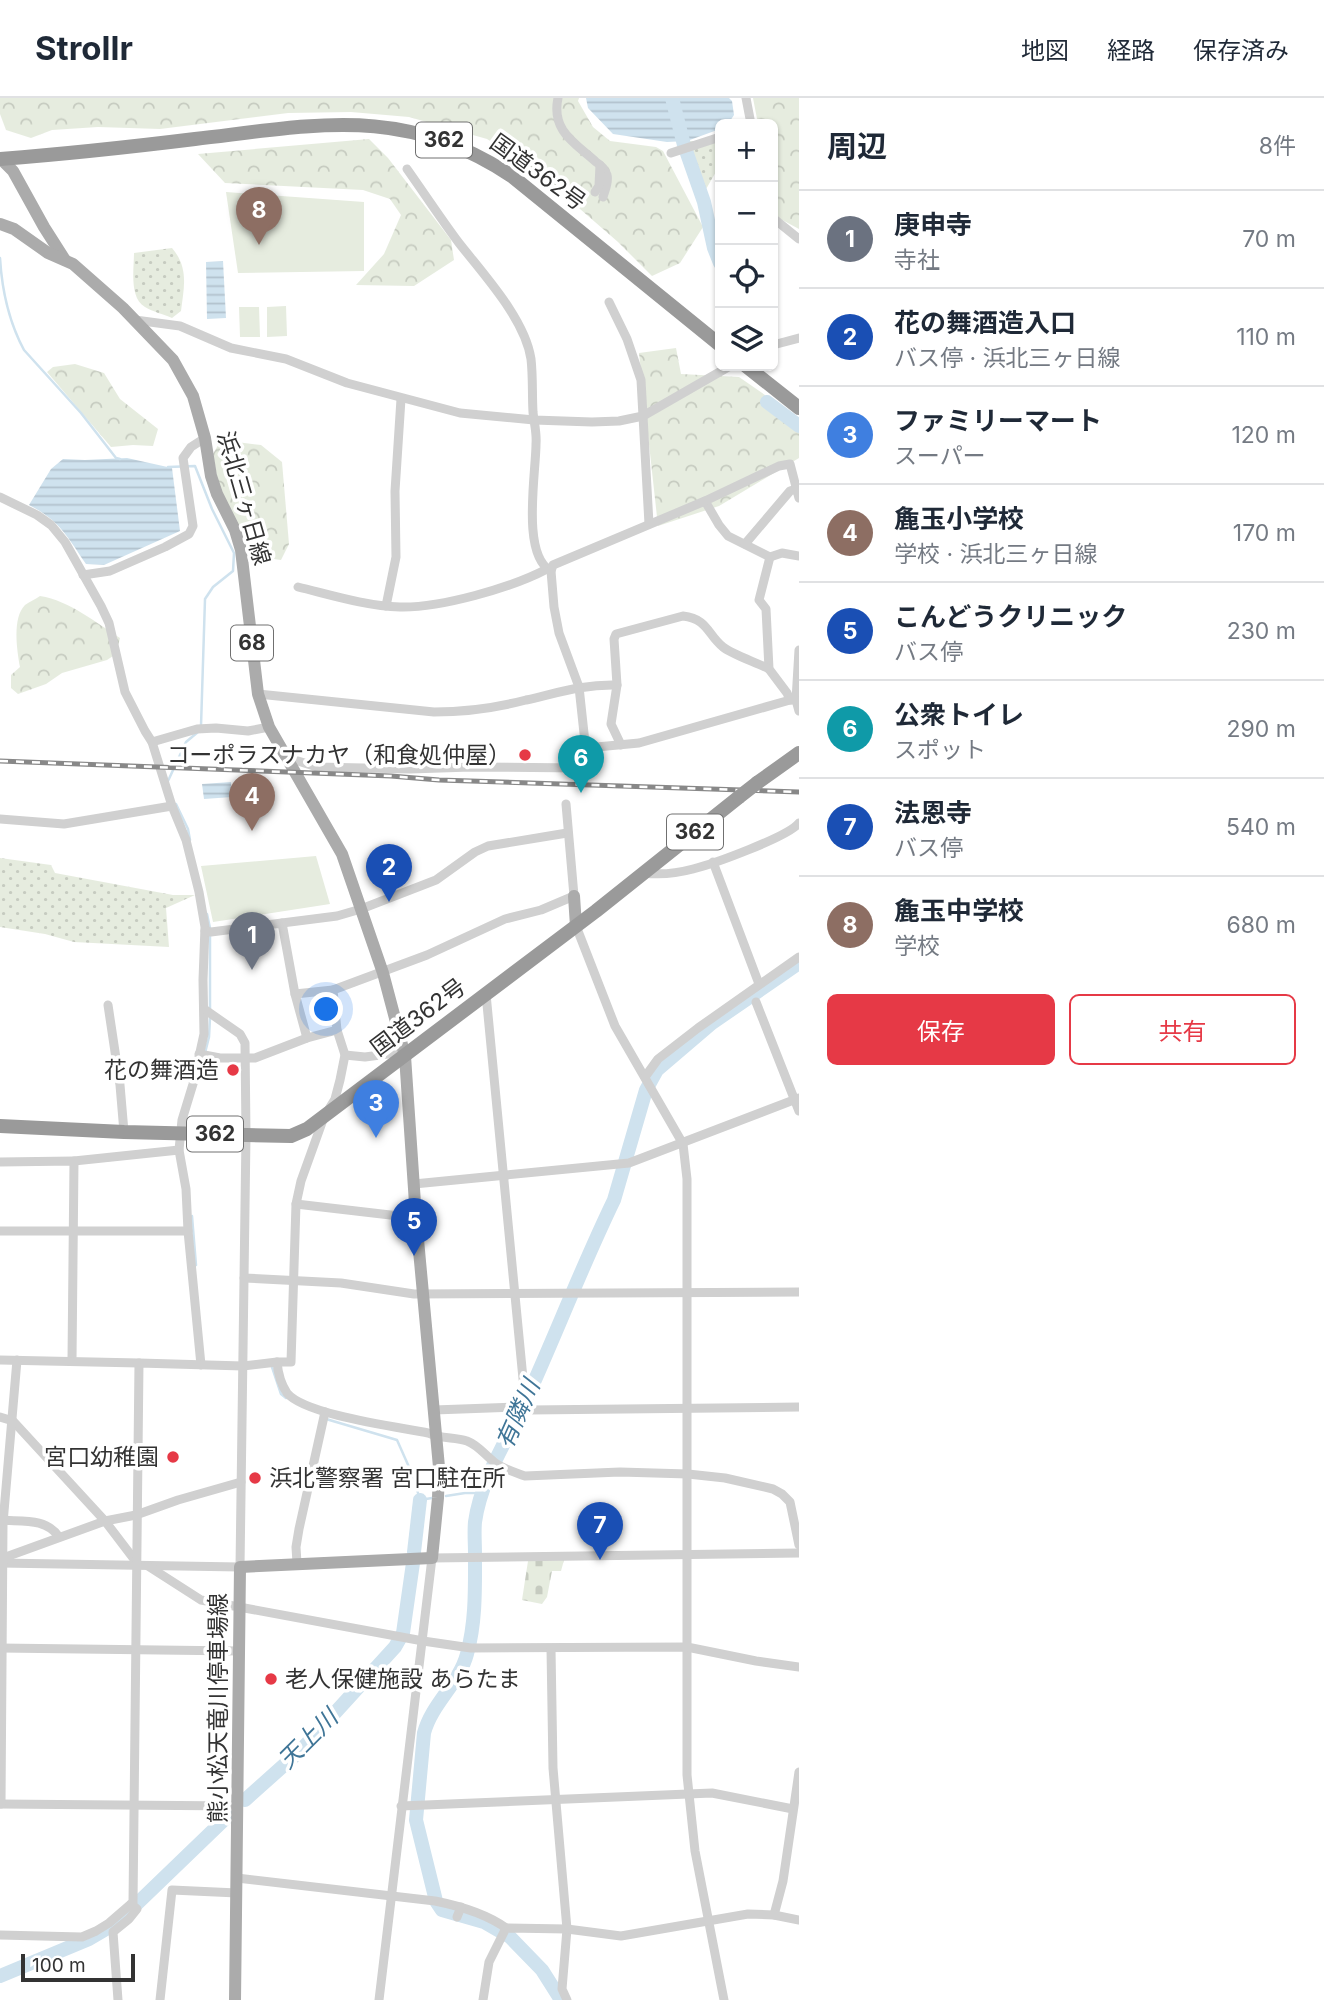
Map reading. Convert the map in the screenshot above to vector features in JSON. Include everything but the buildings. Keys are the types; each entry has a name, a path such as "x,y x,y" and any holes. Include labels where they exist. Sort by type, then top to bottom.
{"highway":[{"name":"国道362号","path":"0,159 66,154 314,125 364,124 427,135 476,154 526,186 715,341"},
{"path":"752,371 799,408"},
{"name":"国道362号","path":"2,1129 291,1136 307,1129 799,753"}],"main road":[{"path":"0,159 13,171 65,260"},
{"name":"浜北三ヶ日線","path":"0,223 73,264 135,320 173,360 194,396 211,476 241,550 258,694 269,727 342,854 383,972 404,1054"},
{"path":"573,896 576,926"},
{"path":"404,1054 439,1466 432,1558"},
{"name":"熊小松天竜川停車場線","path":"235,2000 240,1567 432,1558"}],"street":[{"path":"558,98 558,115 564,133 573,144 600,165 607,176 599,194"},
{"path":"746,98 748,119"},
{"path":"671,153 715,139"},
{"path":"289,763 298,761 330,768 571,769 580,768 587,761 579,687 559,633 549,570 539,559 534,541 537,442 529,347 517,319 407,169"},
{"path":"778,222 799,239"},
{"path":"609,302 626,339 642,387 649,524"},
{"path":"135,320 180,326 230,348 286,359 338,380 401,399 460,413 534,420 631,420 643,416 721,371"},
{"path":"778,344 799,338"},
{"path":"386,606 396,557 395,491 401,399"},
{"path":"83,575 110,570 189,534 193,526 184,453 205,438"},
{"path":"298,587 386,606 418,607 453,601 528,579 549,570 553,565 705,501 779,466 790,464 798,494"},
{"path":"744,544 790,491 798,494"},
{"path":"0,497 51,525 65,542 109,623 125,692 152,742 186,840 199,892 207,931 204,1034 180,1133 179,1150 186,1189 201,1365"},
{"path":"705,501 728,536 770,557 782,553 799,556"},
{"path":"769,669 766,609 759,600 770,557"},
{"path":"621,745 611,724 617,685 616,634 683,616 707,626 723,647 769,669 799,712"},
{"path":"793,700 799,650"},
{"path":"258,694 456,712 522,701 593,684 617,685"},
{"path":"586,748 639,743 793,700"},
{"path":"152,742 201,729 248,731 269,727"},
{"path":"295,994 333,989 383,972 428,955 505,919 541,910 573,896 566,804"},
{"path":"0,820 64,824 172,806"},
{"path":"643,873 695,869 789,833 799,823"},
{"path":"207,931 337,916 436,880 488,846 567,833"},
{"path":"713,862 759,984"},
{"path":"282,923 295,994 307,1038"},
{"path":"576,926 615,1026 683,1144 687,1180 688,1792 694,1841 724,2000"},
{"path":"647,1081 658,1059 799,957"},
{"path":"0,1360 243,1366 291,1362 296,1204 301,1181 324,1117 335,1100 345,1055 337,1030 333,989"},
{"path":"486,994 524,1389 517,1407"},
{"path":"756,1002 797,1099 799,1111"},
{"path":"107,1005 120,1085 124,1132"},
{"path":"2,1561 240,1567 246,1058 243,1038 204,1009"},
{"path":"199,1054 220,1058 256,1058 307,1038 337,1030"},
{"path":"345,1055 365,1057 404,1054"},
{"path":"414,1184 626,1163 683,1144 797,1099"},
{"path":"0,1162 74,1161 179,1150"},
{"path":"72,1360 74,1161"},
{"path":"296,1204 416,1217"},
{"path":"0,1231 188,1231"},
{"path":"244,1278 341,1283 414,1294 799,1292"},
{"path":"17,1360 2,1521 0,1804 238,1806"},
{"path":"277,1362 279,1377 288,1394 303,1404 325,1412 428,1433 436,1437 467,1441 495,1463 525,1476 620,1472 688,1474 725,1478 773,1489 790,1502 799,1545"},
{"path":"118,2000 113,1932 129,1919 133,1906 136,1650 142,1565 136,1515 139,1363"},
{"path":"434,1410 517,1407 530,1410 799,1407"},
{"path":"297,1563 299,1529 325,1412"},
{"path":"0,1417 13,1421 142,1565 201,1600 468,1647 687,1647 799,1667"},
{"path":"2,1561 59,1536 104,1521 136,1515 241,1482"},
{"path":"2,1521 36,1522 55,1530 59,1536"},
{"path":"379,2000 390,1896 405,1805 432,1558 799,1553"},
{"path":"1,1648 239,1651"},
{"path":"551,1649 553,1768 567,1929 562,1989 568,2000"},
{"path":"774,1915 794,1836 793,1809 799,1773"},
{"path":"405,1805 688,1792 712,1793 793,1809"},
{"path":"237,1878 438,1902 496,1921 505,1929 567,1929 621,1936 748,1914 799,1920"},
{"path":"160,2000 172,1890 237,1893"},
{"path":"0,1935 82,1937 133,1906"},
{"path":"483,2000 486,1974 505,1929"}],"green space":[{"path":"0,98 579,98 578,101 593,127 610,141 656,147 663,151 703,227 680,263 652,276 618,242 534,169 487,139 409,117 351,112 288,113 160,129 98,127 52,130 31,138 6,130 0,114"},
{"path":"753,98 799,98 799,229 778,218 778,119 757,119"},
{"path":"715,138 715,174 702,196 687,141 710,141"},
{"path":"369,139 388,158 451,240 454,260 414,286 356,285 384,254 401,215 390,199 363,190 225,183 198,154"},
{"path":"226,192 364,202 364,271 238,273"},
{"path":"172,248 181,263 184,278 181,311 172,318 140,303 134,290 133,275 134,253"},
{"path":"286,306 287,336 267,337 267,307"},
{"path":"239,307 259,307 260,337 240,337"},
{"path":"676,348 681,374 739,377 799,422 799,458 719,506 658,526 639,353"},
{"path":"75,364 104,373 120,399 158,429 153,446 111,447 47,372 53,367"},
{"path":"221,440 261,445 282,462 289,544 281,560 246,555 222,504 213,454"},
{"path":"40,596 72,607 120,638 116,654 107,660 62,673 46,684 18,694 11,688 11,675 20,667 16,635 18,618 25,605"},
{"path":"316,856 330,904 213,922 201,866"},
{"path":"0,858 51,865 55,873 173,895 195,895 166,908 169,947 74,942 0,927"},
{"path":"564,1560 561,1571 552,1571 547,1597 542,1604 522,1600 528,1561"}],"water":[{"path":"586,98 729,98 734,115 731,119 715,119 715,131 687,141 667,142 613,134 588,108"},
{"path":"223,261 226,318 207,319 206,262"},
{"path":"127,458 172,468 180,531 104,565 86,564 56,523 29,505 51,469 63,459"},
{"path":"231,782 232,797 204,799 202,784"}],"waterway":[{"name":"有隣川","path":"672,98 684,145 704,202 715,250"},
{"path":"0,258 7,306 24,350 81,413 116,458 120,459"},
{"name":"有隣川","path":"767,402 799,426"},
{"path":"168,467 195,466 234,553 233,571 213,587 205,599 201,726"},
{"path":"168,781 186,742 198,732"},
{"path":"176,804 188,829 190,840"},
{"path":"207,914 210,928"},
{"path":"210,935 210,1009"},
{"name":"有隣川","path":"561,2000 542,1970 510,1937 484,1922 442,1910 436,1901 416,1820 424,1733 433,1712 458,1675 467,1654 474,1604 475,1522 483,1490 526,1400 614,1200 646,1090 657,1070 712,1023 799,963"},
{"path":"205,1053 210,1018"},
{"path":"192,1216 196,1265"},
{"path":"271,1364 281,1394 286,1398"},
{"path":"326,1419 397,1440 420,1500 432,1498"},
{"path":"446,1496 483,1493"},
{"name":"天上川","path":"414,1552 420,1500"},
{"name":"天上川","path":"245,1800 302,1749 395,1647 403,1633 413,1563"},
{"name":"天上川","path":"0,1976 89,1939 118,1922 228,1816"}],"railway":[{"path":"0,761 799,792"}],"place":[{"name":"麁玉中学校","path":"259,245"},
{"name":"コーポラスナカヤ（和食処仲屋）","path":"525,755"},
{"name":"公衆トイレ","path":"581,793"},
{"name":"麁玉小学校","path":"252,831"},
{"name":"花の舞酒造入口","path":"389,902"},
{"name":"庚申寺","path":"252,970"},
{"name":"花の舞酒造","path":"233,1070"},
{"name":"ファミリーマート","path":"376,1138"},
{"name":"こんどうクリニック","path":"414,1256"},
{"name":"宮口幼稚園","path":"173,1457"},
{"name":"浜北警察署 宮口駐在所","path":"255,1478"},
{"name":"法恩寺","path":"600,1560"},
{"name":"老人保健施設 あらたま","path":"271,1679"}]}
